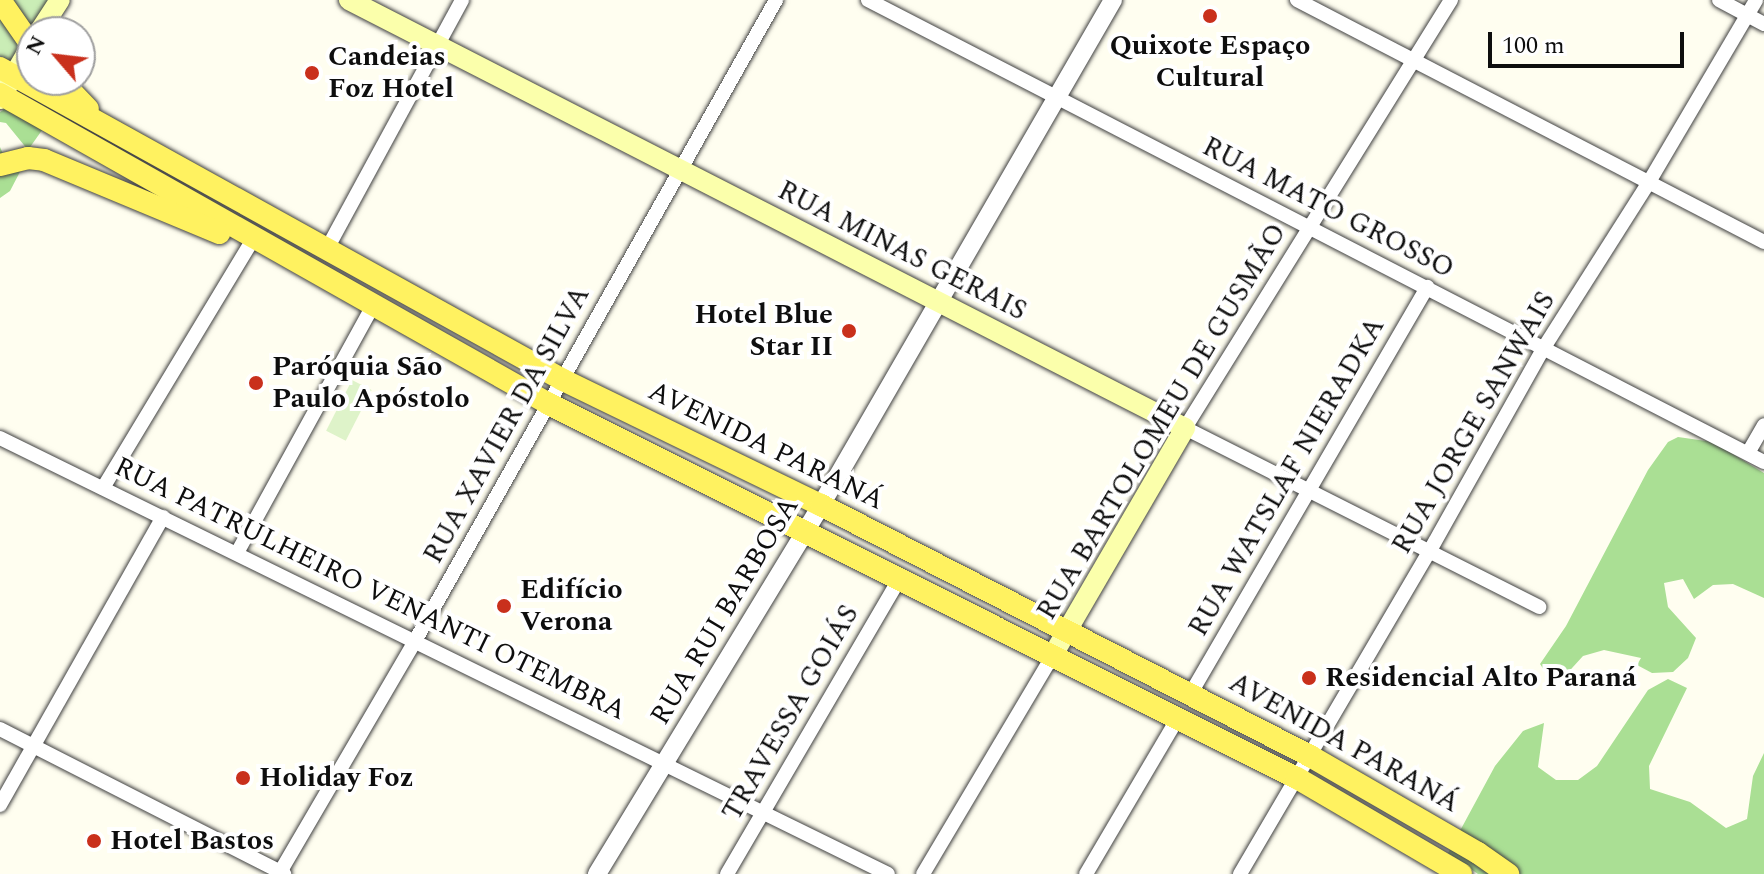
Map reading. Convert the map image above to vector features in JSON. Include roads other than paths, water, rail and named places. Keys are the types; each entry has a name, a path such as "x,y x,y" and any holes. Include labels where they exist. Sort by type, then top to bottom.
{"main road":[{"path":"0,0 16,22"},
{"name":"RUA MINAS GERAIS","path":"349,0 681,167 1185,428"},
{"path":"3,86 16,68"},
{"name":"AVENIDA PARANÁ","path":"3,86 112,132 328,247 563,380 821,505 1191,693 1310,756 1478,853 1508,874"},
{"name":"AVENIDA PARANÁ","path":"3,86 284,257 549,404 1297,778 1461,874"},
{"path":"76,96 112,132"},
{"path":"0,165 28,158 44,160 249,246 284,257"},
{"name":"RUA BARTOLOMEU DE GUSMÃO","path":"1053,655 1185,428"}],"street":[{"path":"328,247 462,0"},
{"name":"RUA XAVIER DA SILVA","path":"281,873 776,0"},
{"name":"RUA MATO GROSSO","path":"868,0 1764,462"},
{"name":"RUA RUI BARBOSA","path":"597,874 821,505 1113,0"},
{"path":"1297,0 1764,242"},
{"name":"RUA BARTOLOMEU DE GUSMÃO","path":"1185,428 1312,229 1451,0"},
{"path":"1719,0 1764,24"},
{"name":"RUA JORGE SANWAIS","path":"1240,874 1428,554 1543,349 1649,182 1756,0"},
{"path":"103,488 249,246"},
{"name":"RUA WATSLAF NIERADKA","path":"1191,693 1427,287"},
{"path":"237,553 373,306"},
{"path":"1748,453 1764,425"},
{"name":"RUA MINAS GERAIS","path":"1185,428 1428,554 1539,607"},
{"name":"RUA PATRULHEIRO VENANTI OTEMBRA","path":"0,438 888,874"},
{"path":"0,805 163,517"},
{"name":"TRAVESSA GOIÁS","path":"727,874 900,578"},
{"name":"RUA BARTOLOMEU DE GUSMÃO","path":"923,874 1053,655"},
{"path":"1086,874 1178,718"},
{"path":"0,729 281,873"}],"place":[{"name":"Quixote Espaço Cultural","path":"1210,16"},
{"name":"Candeias Foz Hotel","path":"312,73"},
{"name":"Hotel Blue Star II","path":"849,331"},
{"name":"Paróquia São Paulo Apóstolo","path":"256,383"},
{"name":"Edifício Verona","path":"504,606"},
{"name":"Residencial Alto Paraná","path":"1309,678"},
{"name":"Holiday Foz","path":"243,778"},
{"name":"Hotel Bastos","path":"94,841"}]}
